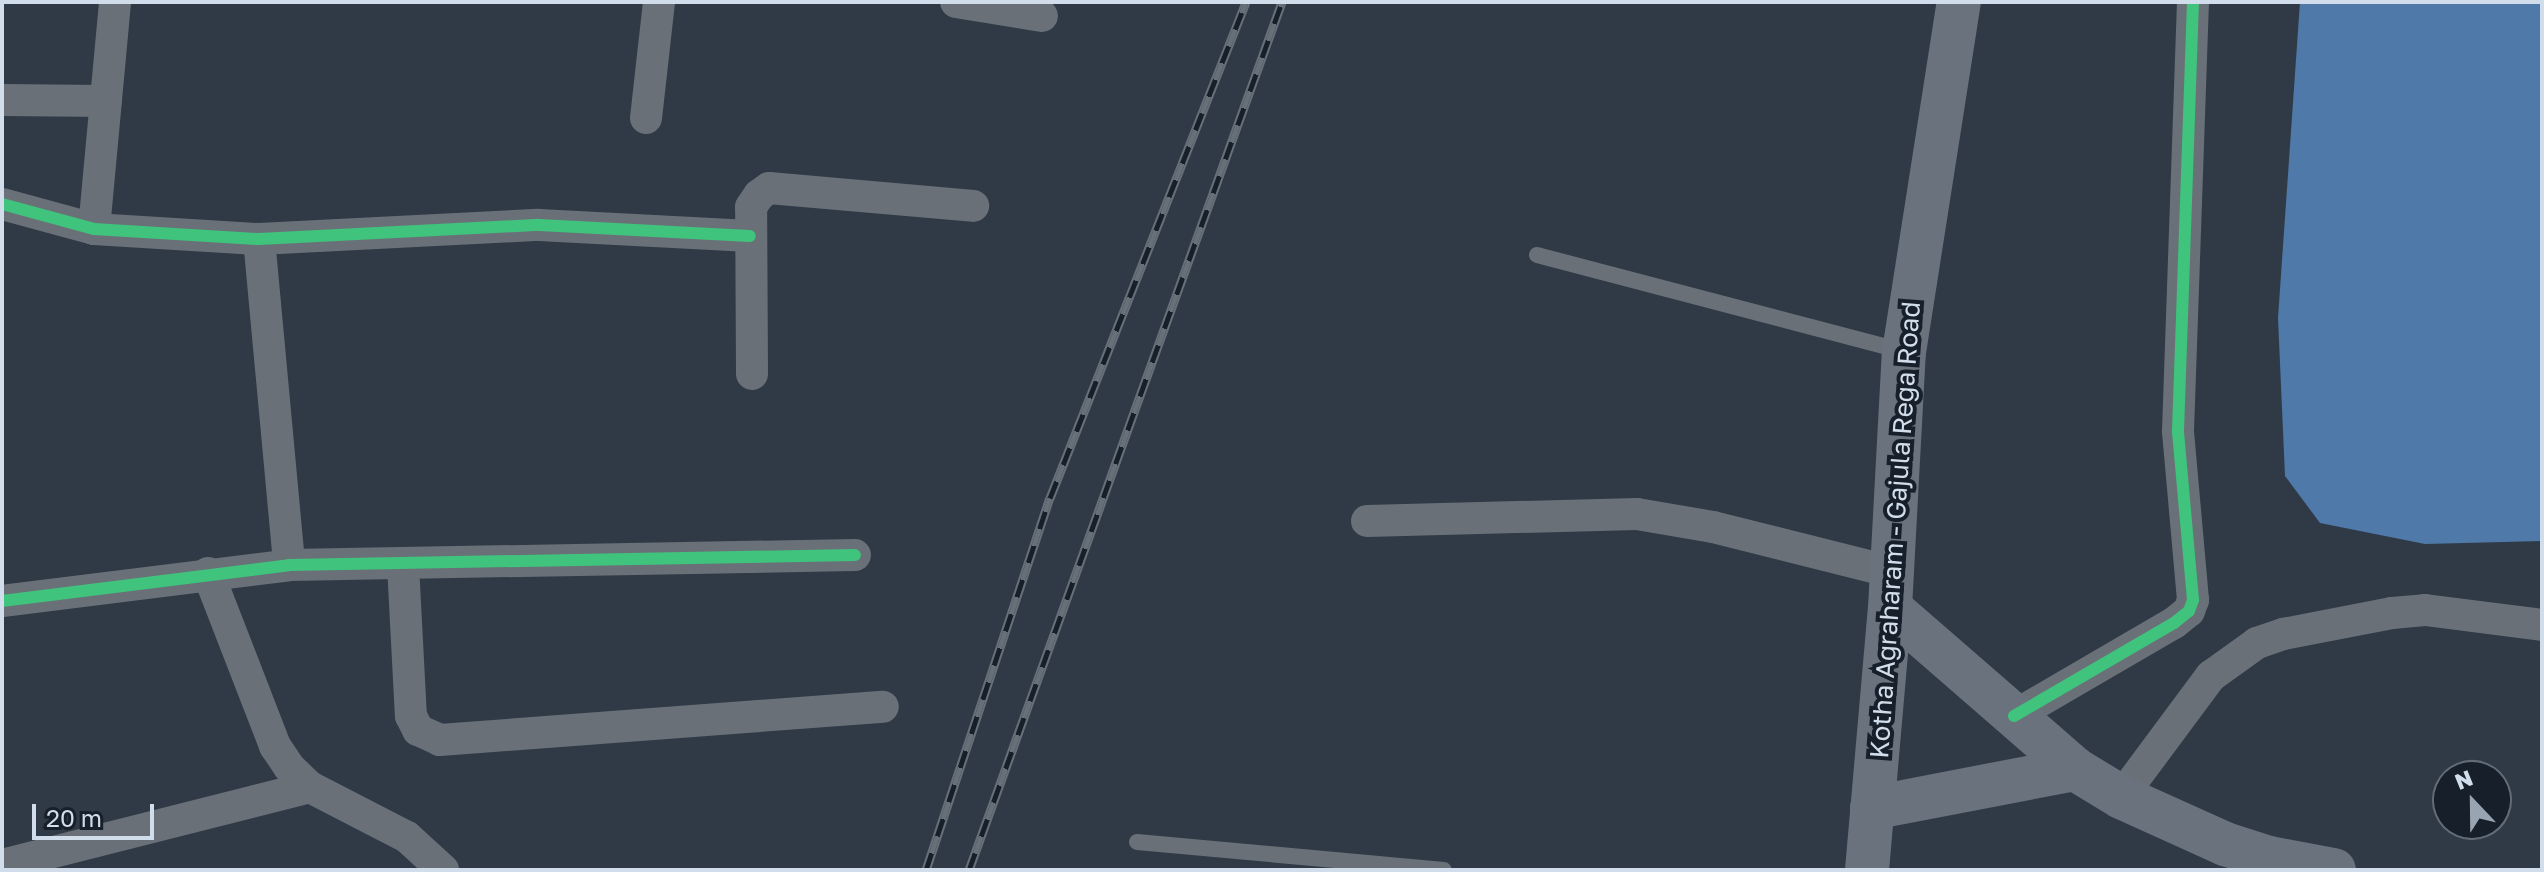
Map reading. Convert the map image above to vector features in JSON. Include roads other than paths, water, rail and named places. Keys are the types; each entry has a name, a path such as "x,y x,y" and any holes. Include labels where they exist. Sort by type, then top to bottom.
{"main road":[{"name":"Kotha Agraharam - Gajula Rega Road","path":"1867,870 1891,590 1904,352 1959,2"},
{"path":"1891,590 2014,716 2075,769 2223,857 2269,858 2334,870"},
{"path":"1872,808 2075,769"}],"street":[{"path":"94,229 115,2"},
{"path":"646,118 659,2"},
{"path":"956,2 1042,16"},
{"path":"2014,716 2174,623 2189,611 2193,600 2178,431 2193,2"},
{"path":"2,100 106,101"},
{"path":"752,374 751,207 769,188 973,206"},
{"path":"2,204 94,229 259,239 539,225 750,236"},
{"path":"259,239 289,565"},
{"path":"1367,521 1637,514 1713,527 1891,590"},
{"path":"2,601 289,565 855,555"},
{"path":"403,565 411,716 418,730 440,740 883,707"},
{"path":"208,573 275,746 310,787 407,837 443,870"},
{"path":"2121,797 2211,676 2257,643 2314,628 2425,610 2542,625"},
{"path":"2,865 310,787"}],"lane":[{"path":"1537,255 1904,352"},
{"path":"1137,842 1444,870"}],"water":[{"path":"2300,2 2542,2 2542,541 2425,544 2320,523 2285,476 2278,318"}],"railway":[{"path":"926,870 1050,498 1246,2"},
{"path":"969,870 1282,2"}]}
